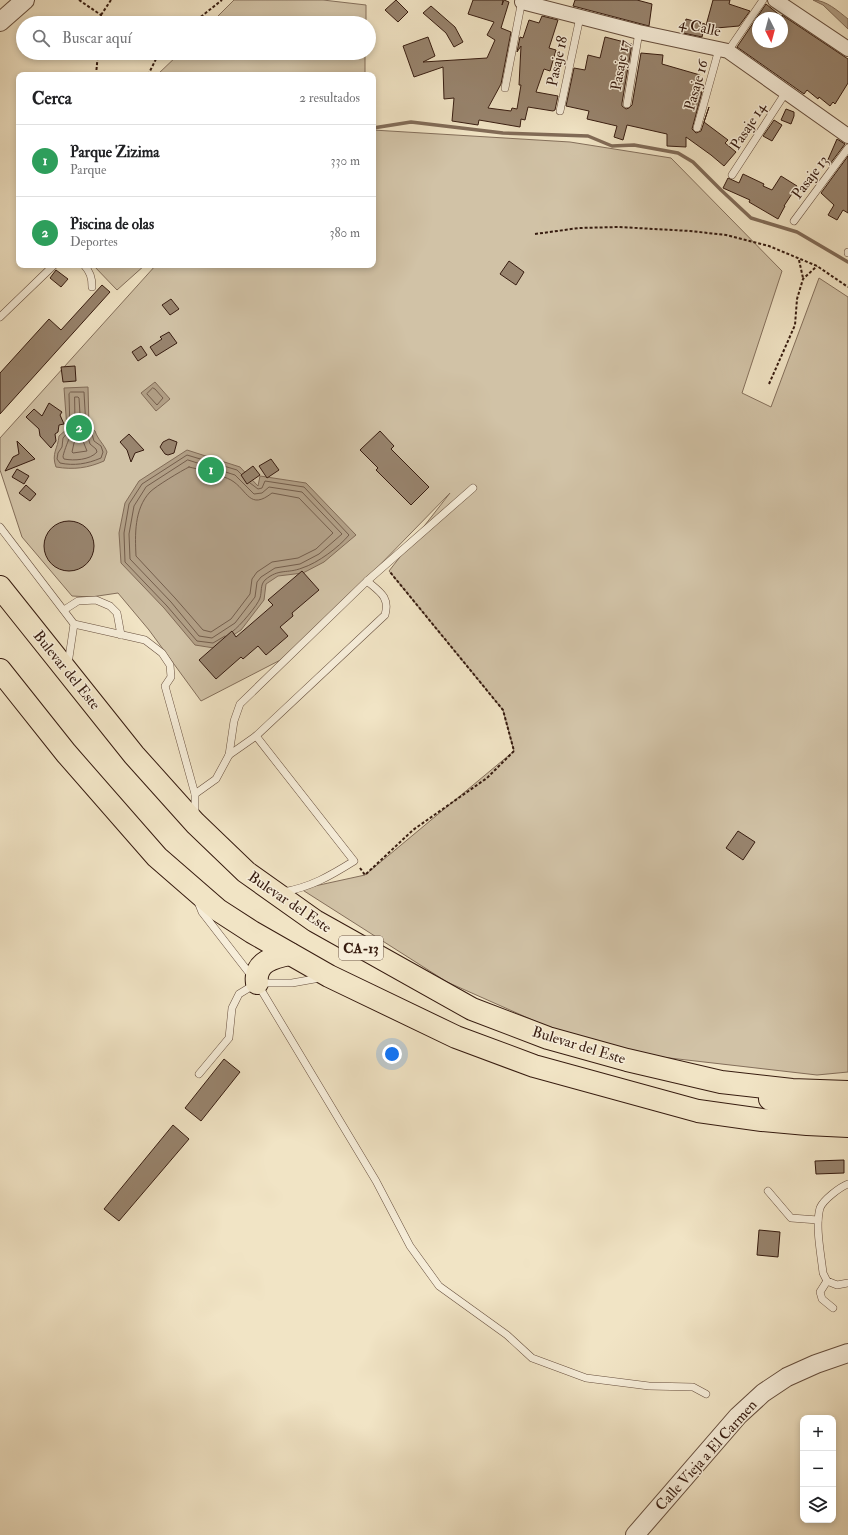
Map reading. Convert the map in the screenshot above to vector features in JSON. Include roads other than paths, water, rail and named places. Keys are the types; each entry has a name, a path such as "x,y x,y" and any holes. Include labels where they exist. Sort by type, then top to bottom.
{"highway":[{"name":"Bulevar del Este","path":"0,587 134,755 195,823 246,872 315,921 472,1009 548,1038 627,1060 722,1082 792,1090 848,1092"},
{"name":"Bulevar del Este","path":"0,670 66,753 157,857 195,891 225,915 329,976 456,1037 534,1066 698,1110 785,1122 848,1126"},
{"path":"0,688 66,753"},
{"path":"256,983 257,970 268,960 290,954"},
{"path":"722,1082 780,1102 821,1109 848,1110"},
{"path":"698,1110 733,1121 785,1134 848,1141"}],"street":[{"path":"0,22 25,0"},
{"path":"776,0 848,49"},
{"name":"4 Calle","path":"522,1 639,32 724,50 848,136"},
{"name":"Calle Vieja a El Carmen","path":"635,1535 738,1416 763,1393 787,1377 816,1364 848,1353"}],"lane":[{"name":"Pasaje 16","path":"697,128 724,50 763,0"},
{"path":"505,88 522,1"},
{"name":"Pasaje 18","path":"560,111 580,17"},
{"name":"Pasaje 17","path":"627,104 639,32"},
{"name":"Pasaje 14","path":"732,175 786,92"},
{"name":"Pasaje 13","path":"794,221 848,148"},
{"path":"0,318 51,268"},
{"path":"87,268 90,271 92,287"},
{"path":"195,794 216,778 229,755 234,721 240,704 367,581 473,488"},
{"path":"0,527 74,624 145,640 162,653 170,665 171,676 165,686 195,794 195,823"},
{"path":"229,755 256,736 385,615 387,608 385,597 367,581"},
{"path":"64,610 78,601 96,600 110,606 117,613 121,635"},
{"path":"67,670 74,624"},
{"path":"256,736 354,861 312,885 301,889 276,894"},
{"path":"195,891 202,912 256,983 376,1181 410,1246 439,1286 507,1335 532,1358 586,1378 649,1386 693,1387 706,1394"},
{"path":"199,1074 229,1038 232,1008 239,994 256,983 292,983 329,976"},
{"path":"848,1184 832,1195 821,1206 818,1220 823,1273 827,1281 837,1285 848,1283"},
{"path":"768,1191 791,1218 818,1220"},
{"path":"827,1281 820,1292 822,1299 833,1308"}],"water":[{"path":"813,0 818,0 836,9 848,19 848,29 823,5"},
{"path":"155,382 170,399 156,411 141,393"},
{"path":"88,387 89,427 95,431 107,452 104,461 81,468 56,467 54,454 59,436 67,429 64,388"},
{"path":"187,450 240,467 258,486 260,476 306,483 356,535 324,562 303,573 278,576 266,584 264,600 241,630 214,648 195,645 164,608 121,563 119,533 125,503 139,481"}],"waterway":[{"path":"376,128 411,122 503,133 588,136 612,146 634,145 678,153 693,162 751,218 797,232 848,262"}],"place":[{"name":"Piscina de olas","path":"79,428"},
{"name":"Parque Zizima","path":"211,470"}]}
